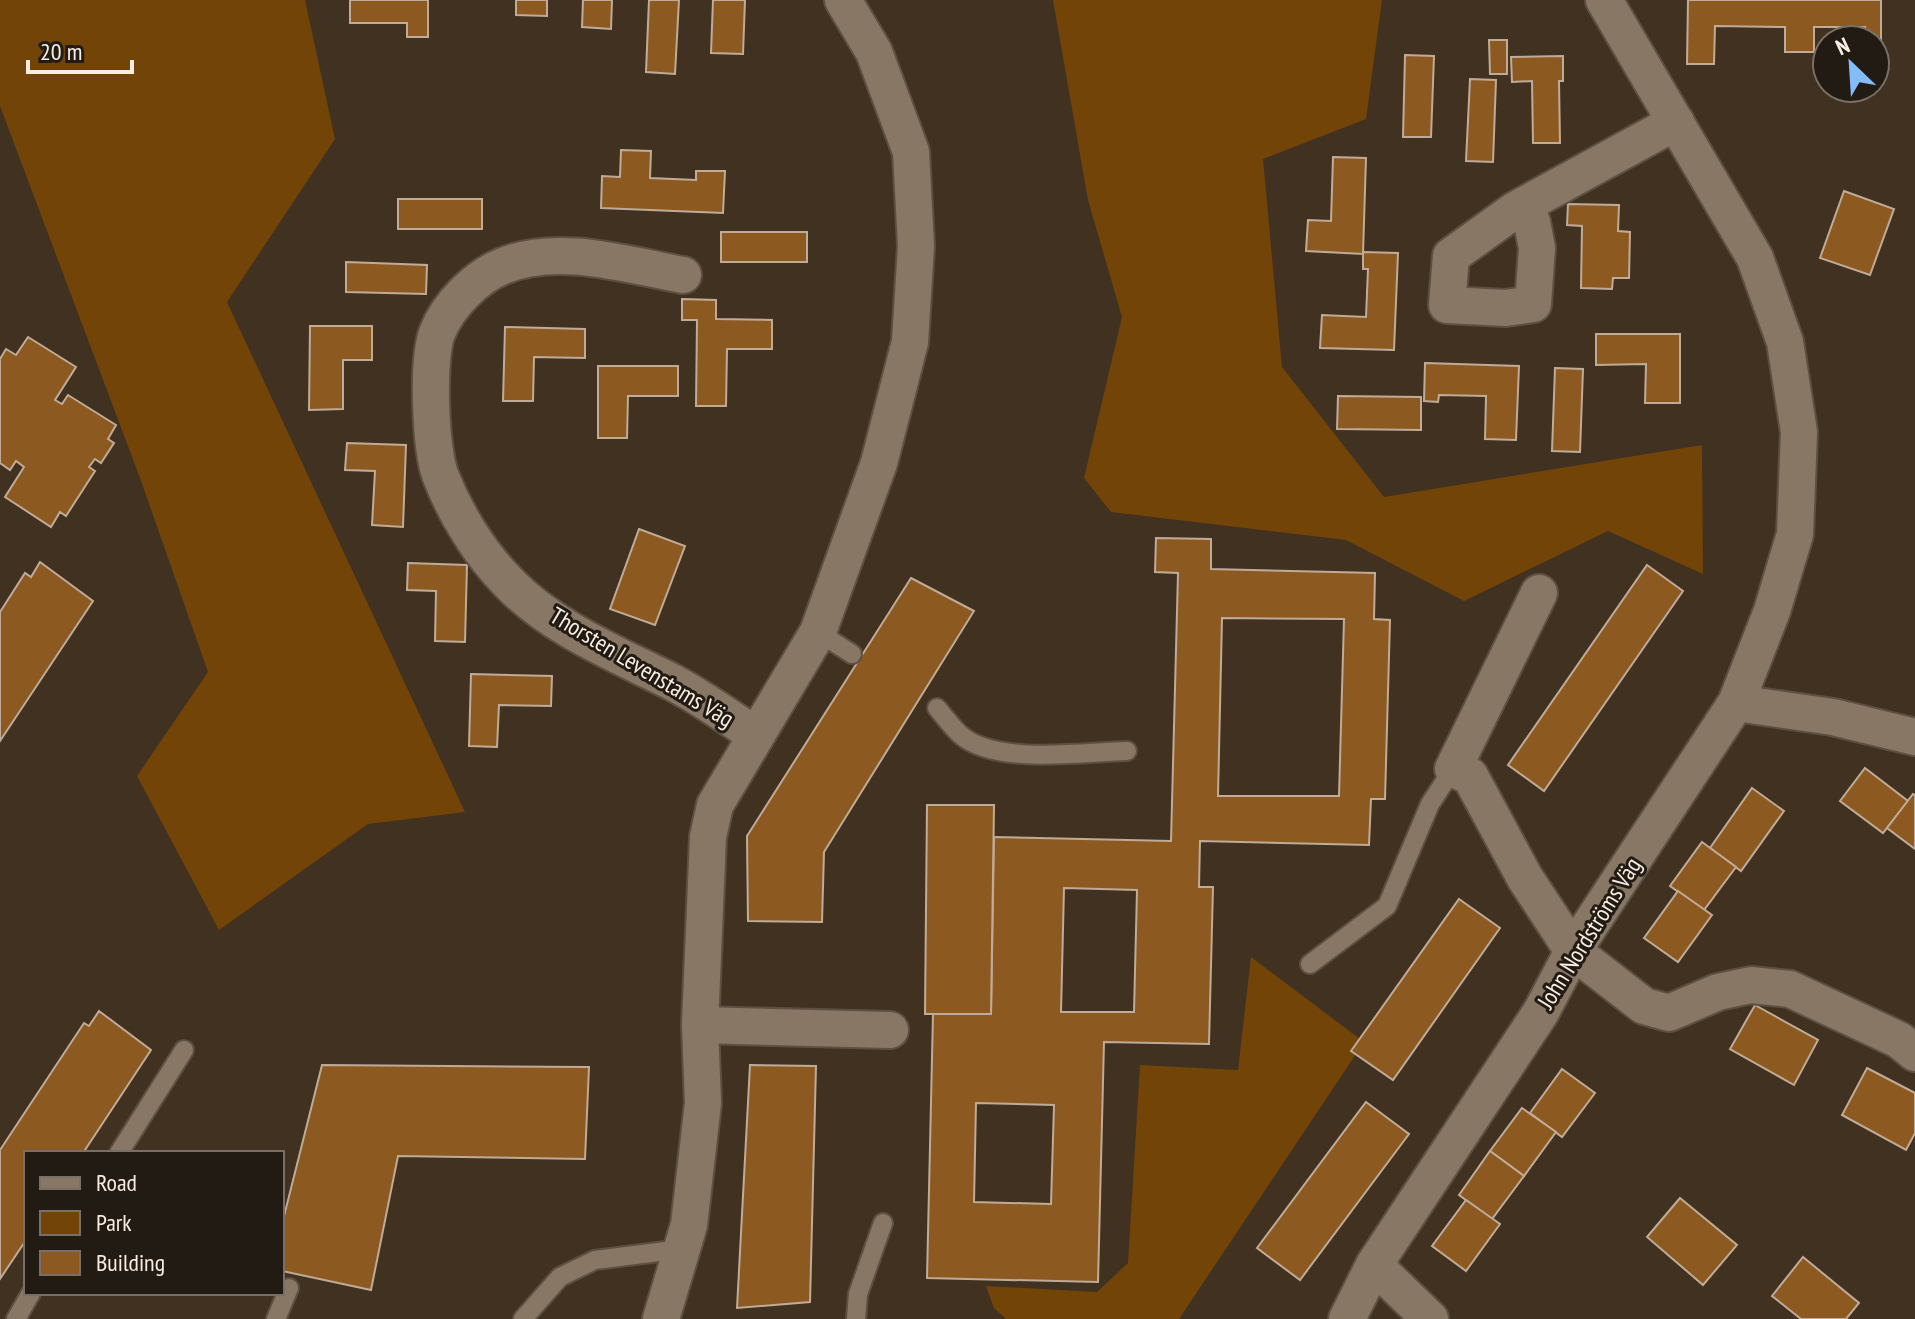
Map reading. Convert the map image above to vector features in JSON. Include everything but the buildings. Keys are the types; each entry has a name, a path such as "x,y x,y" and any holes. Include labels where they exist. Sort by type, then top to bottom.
{"street":[{"name":"Thorsten Levenstams Väg","path":"661,1319 689,1225 703,1103 700,1025 710,826 715,805 818,632 879,463 910,342 916,246 911,152 874,52 843,0"},
{"path":"1604,0 1755,258 1785,342 1799,432 1795,534 1772,611 1736,703 1833,717 1915,737"},
{"path":"1515,210 1676,122"},
{"name":"Thorsten Levenstams Väg","path":"683,275 587,258 538,258 504,265 466,289 437,333 430,408 440,474 469,532 510,584 566,626 676,684 755,735"},
{"path":"1539,593 1453,769 1470,776 1525,878 1573,951 1644,1006 1669,1013 1718,992 1751,985 1790,989 1818,999 1899,1040 1915,1053"},
{"name":"John Nordströms Väg","path":"1347,1319 1374,1265 1541,1012 1573,951 1736,703"},
{"path":"700,1025 890,1030"},
{"path":"1374,1265 1430,1319"}],"lane":[{"path":"818,632 852,654"},
{"path":"937,708 963,737 990,750 1012,753 1127,751"},
{"path":"1310,964 1387,906 1430,804 1453,769"},
{"path":"120,1151 184,1050"},
{"path":"856,1319 858,1294 883,1223"},
{"path":"523,1319 560,1277 595,1260 682,1249"},
{"path":"276,1319 289,1288"},
{"path":"16,1319 30,1295"}],"green space":[{"path":"0,0 305,0 335,139 227,302 465,812 368,824 219,930 137,776 208,672 140,478 0,106"},
{"path":"1053,0 1382,0 1366,119 1263,159 1282,367 1384,497 1702,445 1703,574 1608,531 1464,601 1346,540 1111,512 1084,478 1122,317 1088,200"},
{"path":"1251,957 1364,1042 1179,1319 1006,1319 994,1308 986,1286 1097,1292 1128,1263 1140,1065 1238,1070"}]}
